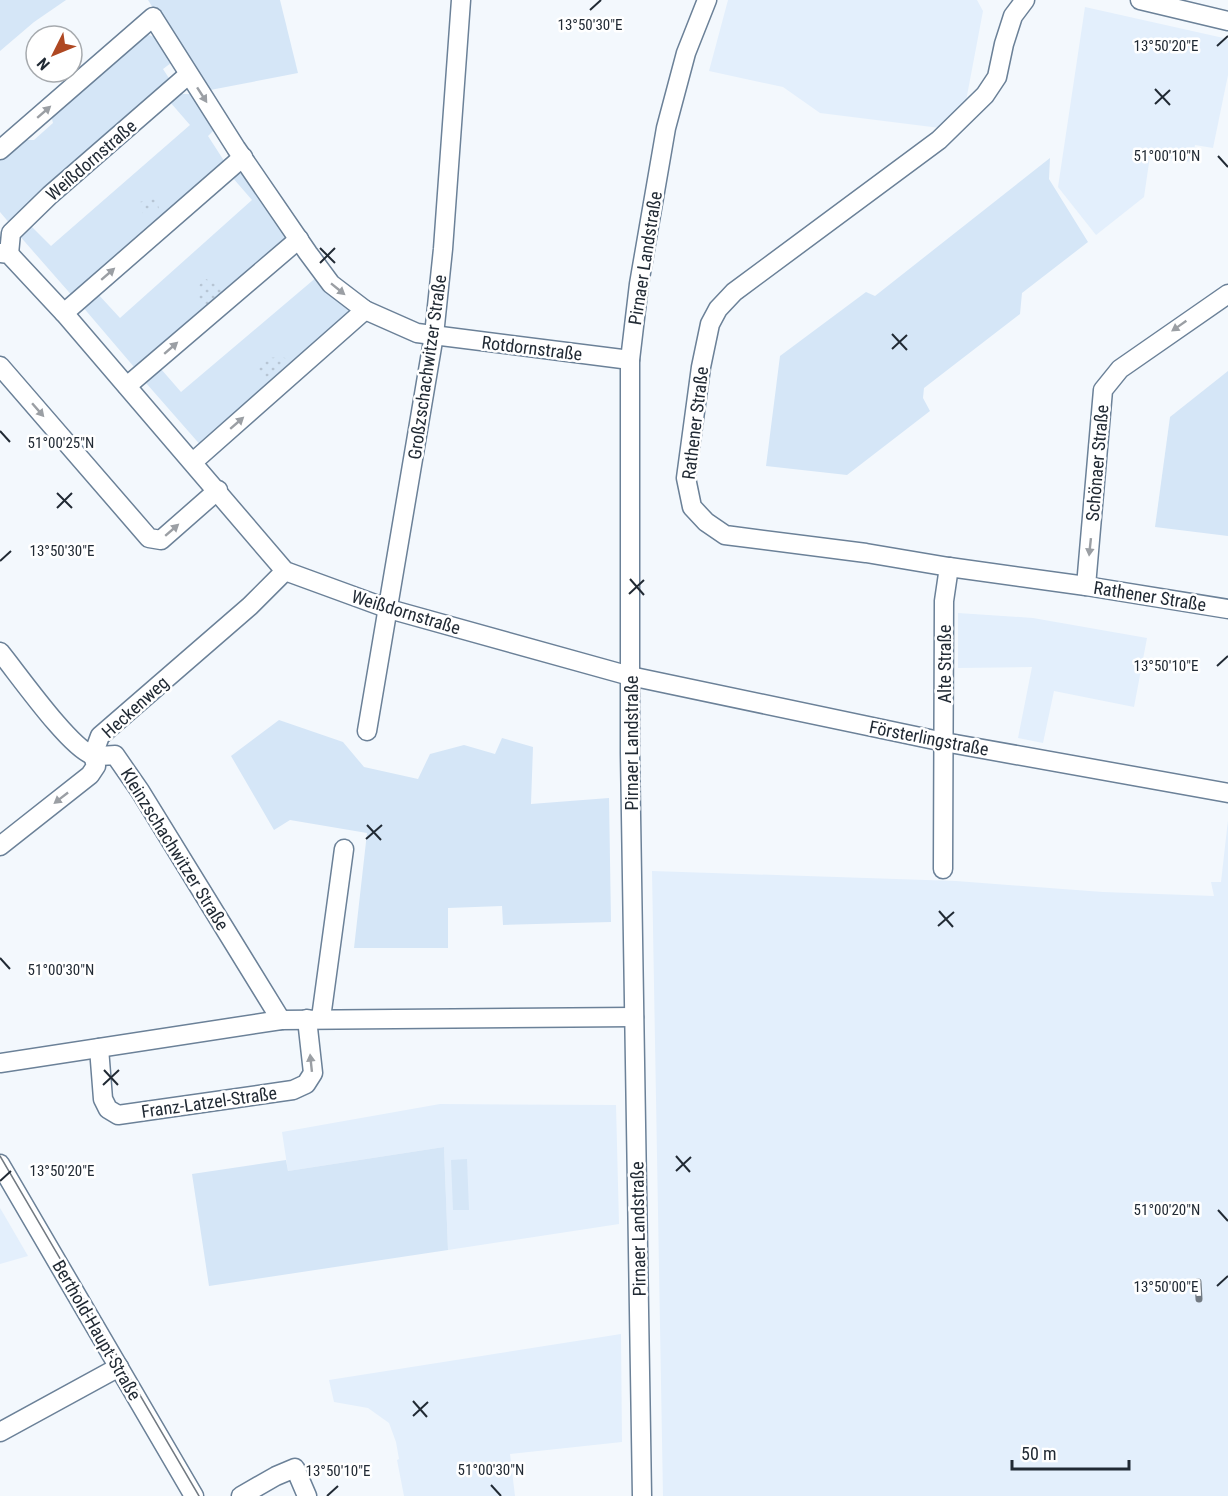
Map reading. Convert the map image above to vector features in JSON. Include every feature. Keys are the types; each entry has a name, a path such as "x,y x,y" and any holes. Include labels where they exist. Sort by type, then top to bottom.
{"street":[{"name":"Großzschachwitzer Straße","path":"367,731 434,335 443,249 461,0"},
{"name":"Pirnaer Landstraße","path":"642,1496 630,676 630,360 639,284 666,128 686,53 707,0"},
{"name":"Rathener Straße","path":"1025,0 1014,16 1004,44 997,77 985,95 939,140 734,292 718,309 710,324 703,357 686,478 692,507 706,522 725,535 1086,585 1228,609"},
{"path":"1140,0 1228,21"},
{"path":"0,150 153,17 188,75 331,284 365,310 417,333 434,335"},
{"name":"Weißdornstraße","path":"188,75 18,225 11,233 4,254 64,313 218,490 285,571 389,609 630,676"},
{"path":"64,313 243,157"},
{"path":"127,386 299,239"},
{"name":"Schönaer Straße","path":"1086,585 1103,390 1120,369 1228,294"},
{"path":"193,462 365,310"},
{"name":"Rotdornstraße","path":"434,335 630,360"},
{"path":"0,366 150,538 160,540 218,490"},
{"name":"Alte Straße","path":"943,869 944,601 949,567"},
{"name":"Heckenweg","path":"0,846 90,775 96,766 93,755 100,736 250,606 285,571"},
{"name":"Kleinzschachwitzer Straße","path":"0,652 78,747 93,755 115,756 130,775 281,1020"},
{"name":"Försterlingstraße","path":"630,676 944,742 1228,793"},
{"path":"314,1018 344,849"},
{"path":"0,1063 281,1020 634,1017"},
{"name":"Franz-Latzel-Straße","path":"99,1048 103,1099 108,1109 118,1115 294,1090 306,1084 313,1073 314,1018"},
{"name":"Berthold-Haupt-Straße","path":"0,1164 194,1496"},
{"path":"0,1432 119,1367"},
{"path":"241,1496 295,1468 307,1496"}],"shaded area":[{"path":"0,0 66,0 32,24 24,24 24,31 0,51"},
{"path":"148,0 280,0 298,73 205,91"},
{"path":"728,0 977,0 983,11 966,101 940,128 820,113 783,87 709,71"},
{"path":"1085,7 1228,39 1228,75 1213,148 1195,145 1192,162 1150,156 1144,197 1096,235 1058,187"},
{"path":"149,35 161,39 175,60 163,69 174,86 11,225 0,212 0,159 22,140 34,140 53,123 51,115 140,38"},
{"path":"181,94 193,94 218,126 208,136 228,167 75,299 18,234 29,224 51,246 190,125 170,102"},
{"path":"1050,158 1049,179 1088,242 1022,293 1020,314 924,388 923,398 930,411 847,475 766,466 780,356 866,292 875,296"},
{"path":"237,173 250,175 295,240 140,374 82,306 97,293 120,318 252,200 232,177"},
{"path":"156,197 159,209 143,214 140,202"},
{"path":"318,276 358,316 203,448 146,383 161,369 181,392"},
{"path":"206,279 228,290 207,309 198,296 198,286"},
{"path":"283,357 290,361 264,379 255,368 267,358"},
{"path":"1228,371 1228,536 1155,527 1170,417"},
{"path":"958,613 1033,618 1147,638 1134,707 1054,691 1043,743 1018,738 1032,667 958,668"},
{"path":"279,720 343,742 364,767 418,779 430,754 464,745 495,754 502,738 533,747 531,804 609,798 611,922 503,925 502,906 448,908 448,948 354,948 367,833 290,820 274,830 231,756"},
{"path":"1228,820 1228,1496 663,1496 652,871 956,881 1103,892 1214,896 1211,882 1221,882"},
{"path":"440,1104 616,1105 619,1224 448,1250 444,1147 288,1171 282,1132"},
{"path":"444,1147 448,1250 209,1286 192,1174 286,1160 288,1171"},
{"path":"467,1159 469,1210 453,1210 451,1160"},
{"path":"0,1208 28,1256 0,1264"},
{"path":"621,1334 622,1442 510,1454 515,1496 404,1496 396,1442 389,1423 368,1408 334,1402 329,1380"}],"tram line":[{"path":"0,1156 199,1496"}],"railway":[{"path":"1198,1282 1199,1299"}]}
